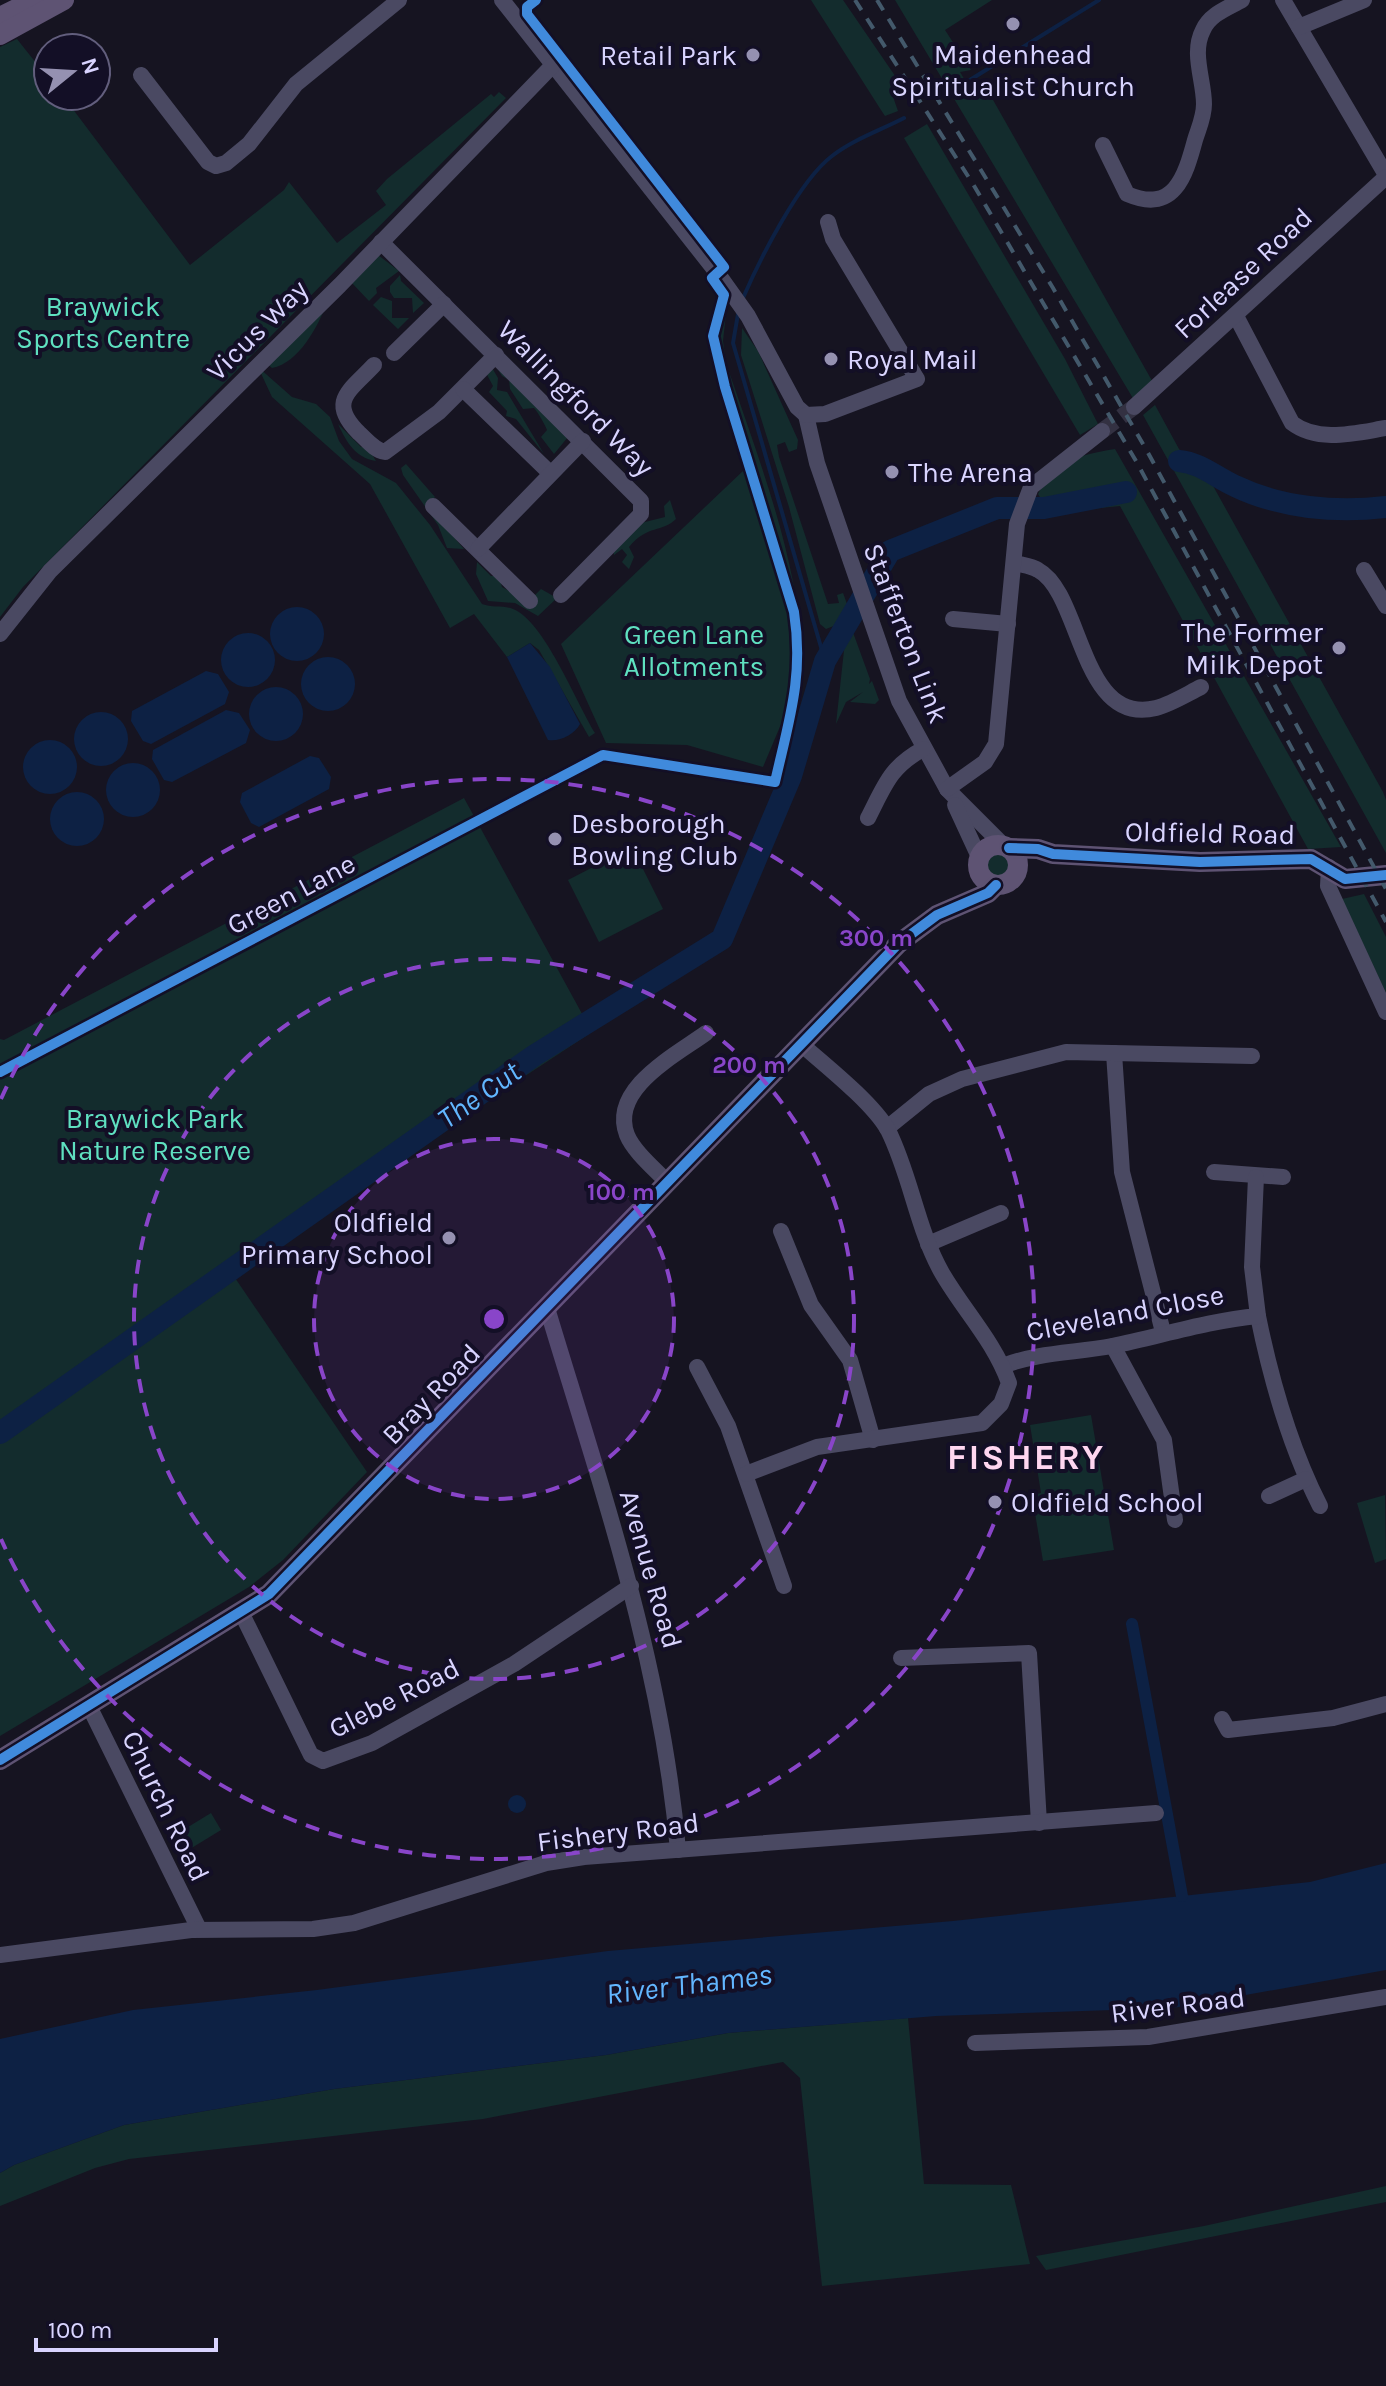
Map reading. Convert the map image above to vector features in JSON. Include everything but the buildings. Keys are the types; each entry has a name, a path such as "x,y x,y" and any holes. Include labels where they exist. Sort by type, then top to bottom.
{"main road":[{"path":"0,17 34,0"},
{"path":"0,35 64,0"},
{"path":"954,905 987,848 1013,847 1017,871"},
{"name":"Oldfield Road","path":"1013,847 1053,854 1200,862 1311,859 1345,879 1386,875"},
{"path":"978,863 983,879 996,885 1009,882 1017,871 1053,854"},
{"name":"Oldfield Road","path":"1329,867 1386,865"},
{"name":"Bray Road","path":"0,1760 242,1614 269,1594 898,944 954,905 988,893 996,885"}],"street":[{"path":"141,75 208,162 216,166 226,163 249,144 296,84 399,0"},
{"name":"Stafferton Link","path":"502,0 748,316 797,407 806,415 841,536 899,701 947,789 1013,847"},
{"path":"1103,145 1127,194 1141,200 1170,194 1183,180 1203,120 1198,50 1202,30 1214,15 1242,0"},
{"path":"1283,0 1386,176"},
{"path":"1299,27 1364,0"},
{"name":"Vicus Way","path":"0,634 50,571 381,242 553,65"},
{"name":"Forlease Road","path":"1134,407 1386,176"},
{"path":"806,415 825,414 917,379 833,239 828,222"},
{"name":"Wallingford Way","path":"381,242 641,501 644,510 561,595"},
{"path":"394,353 444,304"},
{"path":"1236,316 1292,423 1304,432 1320,435 1386,428"},
{"path":"374,365 344,397 342,411 346,420 376,449 388,452 463,389 496,355"},
{"path":"463,389 550,473"},
{"path":"978,863 947,789 985,762 996,744 1017,524 1031,487 1102,431"},
{"path":"478,549 583,441"},
{"path":"433,506 530,601"},
{"path":"1015,563 1040,570 1057,593 1104,692 1128,707 1155,708 1201,687"},
{"path":"1364,570 1386,606"},
{"path":"953,619 1008,624"},
{"path":"868,818 890,773 902,760 923,749"},
{"path":"1329,867 1329,889 1386,1012"},
{"path":"668,1183 628,1137 625,1107 637,1086 706,1033"},
{"path":"746,1474 817,1447 982,1423 1001,1404 1009,1383 979,1323 943,1276 928,1244 887,1128 839,1077 801,1044"},
{"path":"887,1128 929,1094 962,1079 1066,1052 1252,1056"},
{"path":"1114,1053 1122,1172 1163,1332"},
{"path":"1214,1172 1283,1177"},
{"name":"Cleveland Close","path":"1256,1177 1252,1267 1267,1363 1306,1479 1320,1506"},
{"path":"928,1244 1001,1213"},
{"path":"781,1231 811,1305 850,1360 873,1440"},
{"name":"Avenue Road","path":"547,1308 650,1659 667,1753 678,1850"},
{"name":"Cleveland Close","path":"1003,1366 1025,1357 1113,1346 1222,1319 1258,1316"},
{"path":"1113,1346 1164,1440 1175,1520"},
{"path":"697,1367 728,1426 784,1586"},
{"path":"1269,1496 1306,1479"},
{"name":"Glebe Road","path":"242,1614 311,1755 321,1761 347,1755 372,1743 500,1672 631,1586"},
{"path":"901,1658 1029,1653 1039,1823"},
{"path":"1222,1719 1228,1730 1333,1718 1386,1704"},
{"name":"Church Road","path":"89,1706 199,1929"},
{"name":"Fishery Road","path":"0,1955 199,1929 313,1929 354,1923 546,1863 793,1838 1156,1813"},
{"name":"River Road","path":"975,2043 1148,2037 1386,1997"}],"green space":[{"path":"811,0 843,0 902,86 892,94 898,111 885,116"},
{"path":"895,0 992,0 945,30 971,70 960,72 972,92 984,84 1155,386 1137,405"},
{"name":"Braywick Sports Centre","path":"17,39 32,58 32,112 75,112 190,265 284,190 289,182 337,243 386,205 376,191 387,179 491,94 494,97 499,92 506,98 23,587 0,617 0,47"},
{"path":"927,124 1065,359 1098,424 1080,435 904,138"},
{"path":"378,255 399,271 376,288 377,293 369,301 352,283"},
{"path":"400,275 401,281 424,303 413,313 412,298 394,298 390,292 390,286"},
{"path":"381,297 392,301 392,318 409,318 398,329 373,305"},
{"path":"327,303 313,332 291,359 272,368 264,361"},
{"path":"727,305 723,341 726,363 785,545 803,658 787,567 725,375 718,330"},
{"path":"742,328 758,351 798,440 797,449 789,452 785,442 777,445 779,457 828,604 839,603 837,595 843,593 847,604 836,625 826,629 820,624 789,507 741,355"},
{"path":"495,365 568,437 554,454 541,437 547,430 537,412 534,408 523,409 510,389 509,380"},
{"path":"491,366 498,378 497,390 507,392 544,454 516,419 506,416 507,411 489,392 493,386 484,369"},
{"path":"258,367 292,397 316,404 330,417 339,441 352,459 396,483 430,525 482,604 513,609 525,617 548,645 595,733 589,737 539,650 530,643 507,657 474,614 450,628 370,484 272,397"},
{"path":"1155,405 1179,449 1212,484 1383,792 1386,800 1386,853 1143,415"},
{"path":"338,424 361,447 367,446 376,461 357,452"},
{"path":"1115,449 1341,847 1308,849 1120,506 1050,513 1038,494 1052,473 1061,466 1091,454"},
{"path":"406,464 435,497 427,506 464,549 447,548 438,525 403,475 401,468"},
{"name":"Green Lane Allotments","path":"744,470 761,507 789,618 792,698 763,767 687,745 606,743 561,644"},
{"path":"670,500 676,519 642,535 629,547 634,557 629,569 622,562 627,555 622,549 614,555 613,548 637,524 665,517 664,506"},
{"path":"477,562 491,576 499,576 502,587 528,602 541,589 557,598 538,616 515,603 488,601 476,574"},
{"path":"851,627 870,679 869,684 872,681 879,700 875,704 850,702 863,692 846,702 836,724 846,632"},
{"name":"Braywick Park Nature Reserve","path":"464,798 592,1032 0,1421 0,1039 4,1040"},
{"name":"Desborough Bowling Club","path":"632,847 663,909 599,942 568,880"},
{"path":"997,852 1006,855 1009,864 1006,873 997,876 988,873 985,864 988,855"},
{"path":"1364,894 1386,937 1386,993 1342,899"},
{"path":"231,1272 367,1472 283,1560 249,1587 0,1736 0,1440"},
{"path":"1091,1415 1114,1550 1043,1561 1032,1495 1041,1493 1030,1425"},
{"path":"1385,1495 1386,1559 1375,1563 1357,1503"},
{"path":"211,1813 221,1830 185,1852 175,1835"},
{"path":"908,2018 924,2184 1011,2185 1030,2264 822,2286 800,2078 783,2062 483,2119 129,2159 95,2168 0,2206 0,2173 14,2165 124,2125 334,2089 606,2055 728,2033"},
{"path":"1386,2186 1386,2202 1046,2270 1036,2256 1204,2226"}],"water":[{"path":"297,607 316,615 324,634 316,653 297,661 278,653 270,634 278,615"},
{"path":"248,633 267,641 275,660 267,679 248,687 229,679 221,660 229,641"},
{"path":"530,643 550,667 580,724 575,731 562,738 548,740 507,657"},
{"path":"328,657 347,665 355,684 347,703 328,711 309,703 301,684 309,665"},
{"path":"206,671 218,674 229,692 225,704 151,744 143,741 131,721 132,711"},
{"path":"276,687 295,695 303,714 295,733 276,741 257,733 249,714 257,695"},
{"path":"226,710 239,713 250,730 246,743 172,782 164,780 152,759 153,750"},
{"path":"101,712 120,720 128,739 120,758 101,766 82,758 74,739 82,720"},
{"path":"50,740 69,748 77,767 69,786 50,794 31,786 23,767 31,748"},
{"path":"310,756 319,758 331,777 329,789 259,827 251,823 240,802 242,793"},
{"path":"133,763 152,771 160,790 152,809 133,817 114,809 106,790 114,771"},
{"path":"77,792 96,800 104,819 96,838 77,846 58,838 50,819 58,800"},
{"path":"517,1795 526,1804 517,1813 508,1804"},
{"name":"River Thames","path":"1386,1863 1386,1970 1173,2008 936,2016 728,2033 606,2055 334,2089 124,2125 14,2165 0,2173 0,2039 133,2010 317,1990 608,1951 953,1921 1310,1882"}],"waterway":[{"path":"965,83 1099,0"},
{"path":"743,298 782,222 819,168 848,145 904,118"},
{"path":"738,314 733,343 825,661"},
{"path":"1179,461 1201,467 1253,493 1290,504 1328,509 1386,507"},
{"name":"The Cut","path":"0,1433 535,1055 722,939 791,776 825,661 890,551 997,508 1044,508 1126,492"},
{"path":"1132,1624 1182,1896"}],"tunnel":[{"path":"1102,431 1134,407"}],"railway":[{"path":"855,0 973,184 1136,461 1386,922"},
{"path":"877,0 1053,288 1147,451 1386,889"}],"cycle path":[{"name":"Green Lane","path":"0,1072 603,755 775,782 794,698 797,635 794,612 725,387 713,336 724,295 712,278 724,267 527,14 527,7 536,0"},
{"path":"1009,848 1038,849 1053,854 1200,862 1311,859 1345,879 1386,875"},
{"path":"0,1760 269,1594 898,944 937,915 988,893 996,885"}],"place":[{"name":"Maidenhead Spiritualist Church","path":"1013,24"},
{"name":"Retail Park","path":"753,55"},
{"name":"Royal Mail","path":"831,359"},
{"name":"The Arena","path":"892,472"},
{"name":"The Former Milk Depot","path":"1339,648"},
{"name":"Desborough Bowling Club","path":"555,839"},
{"name":"Oldfield Primary School","path":"449,1238"},
{"name":"Oldfield School","path":"995,1502"}],"district":[{"name":"FISHERY","path":"1026,1457"}]}
